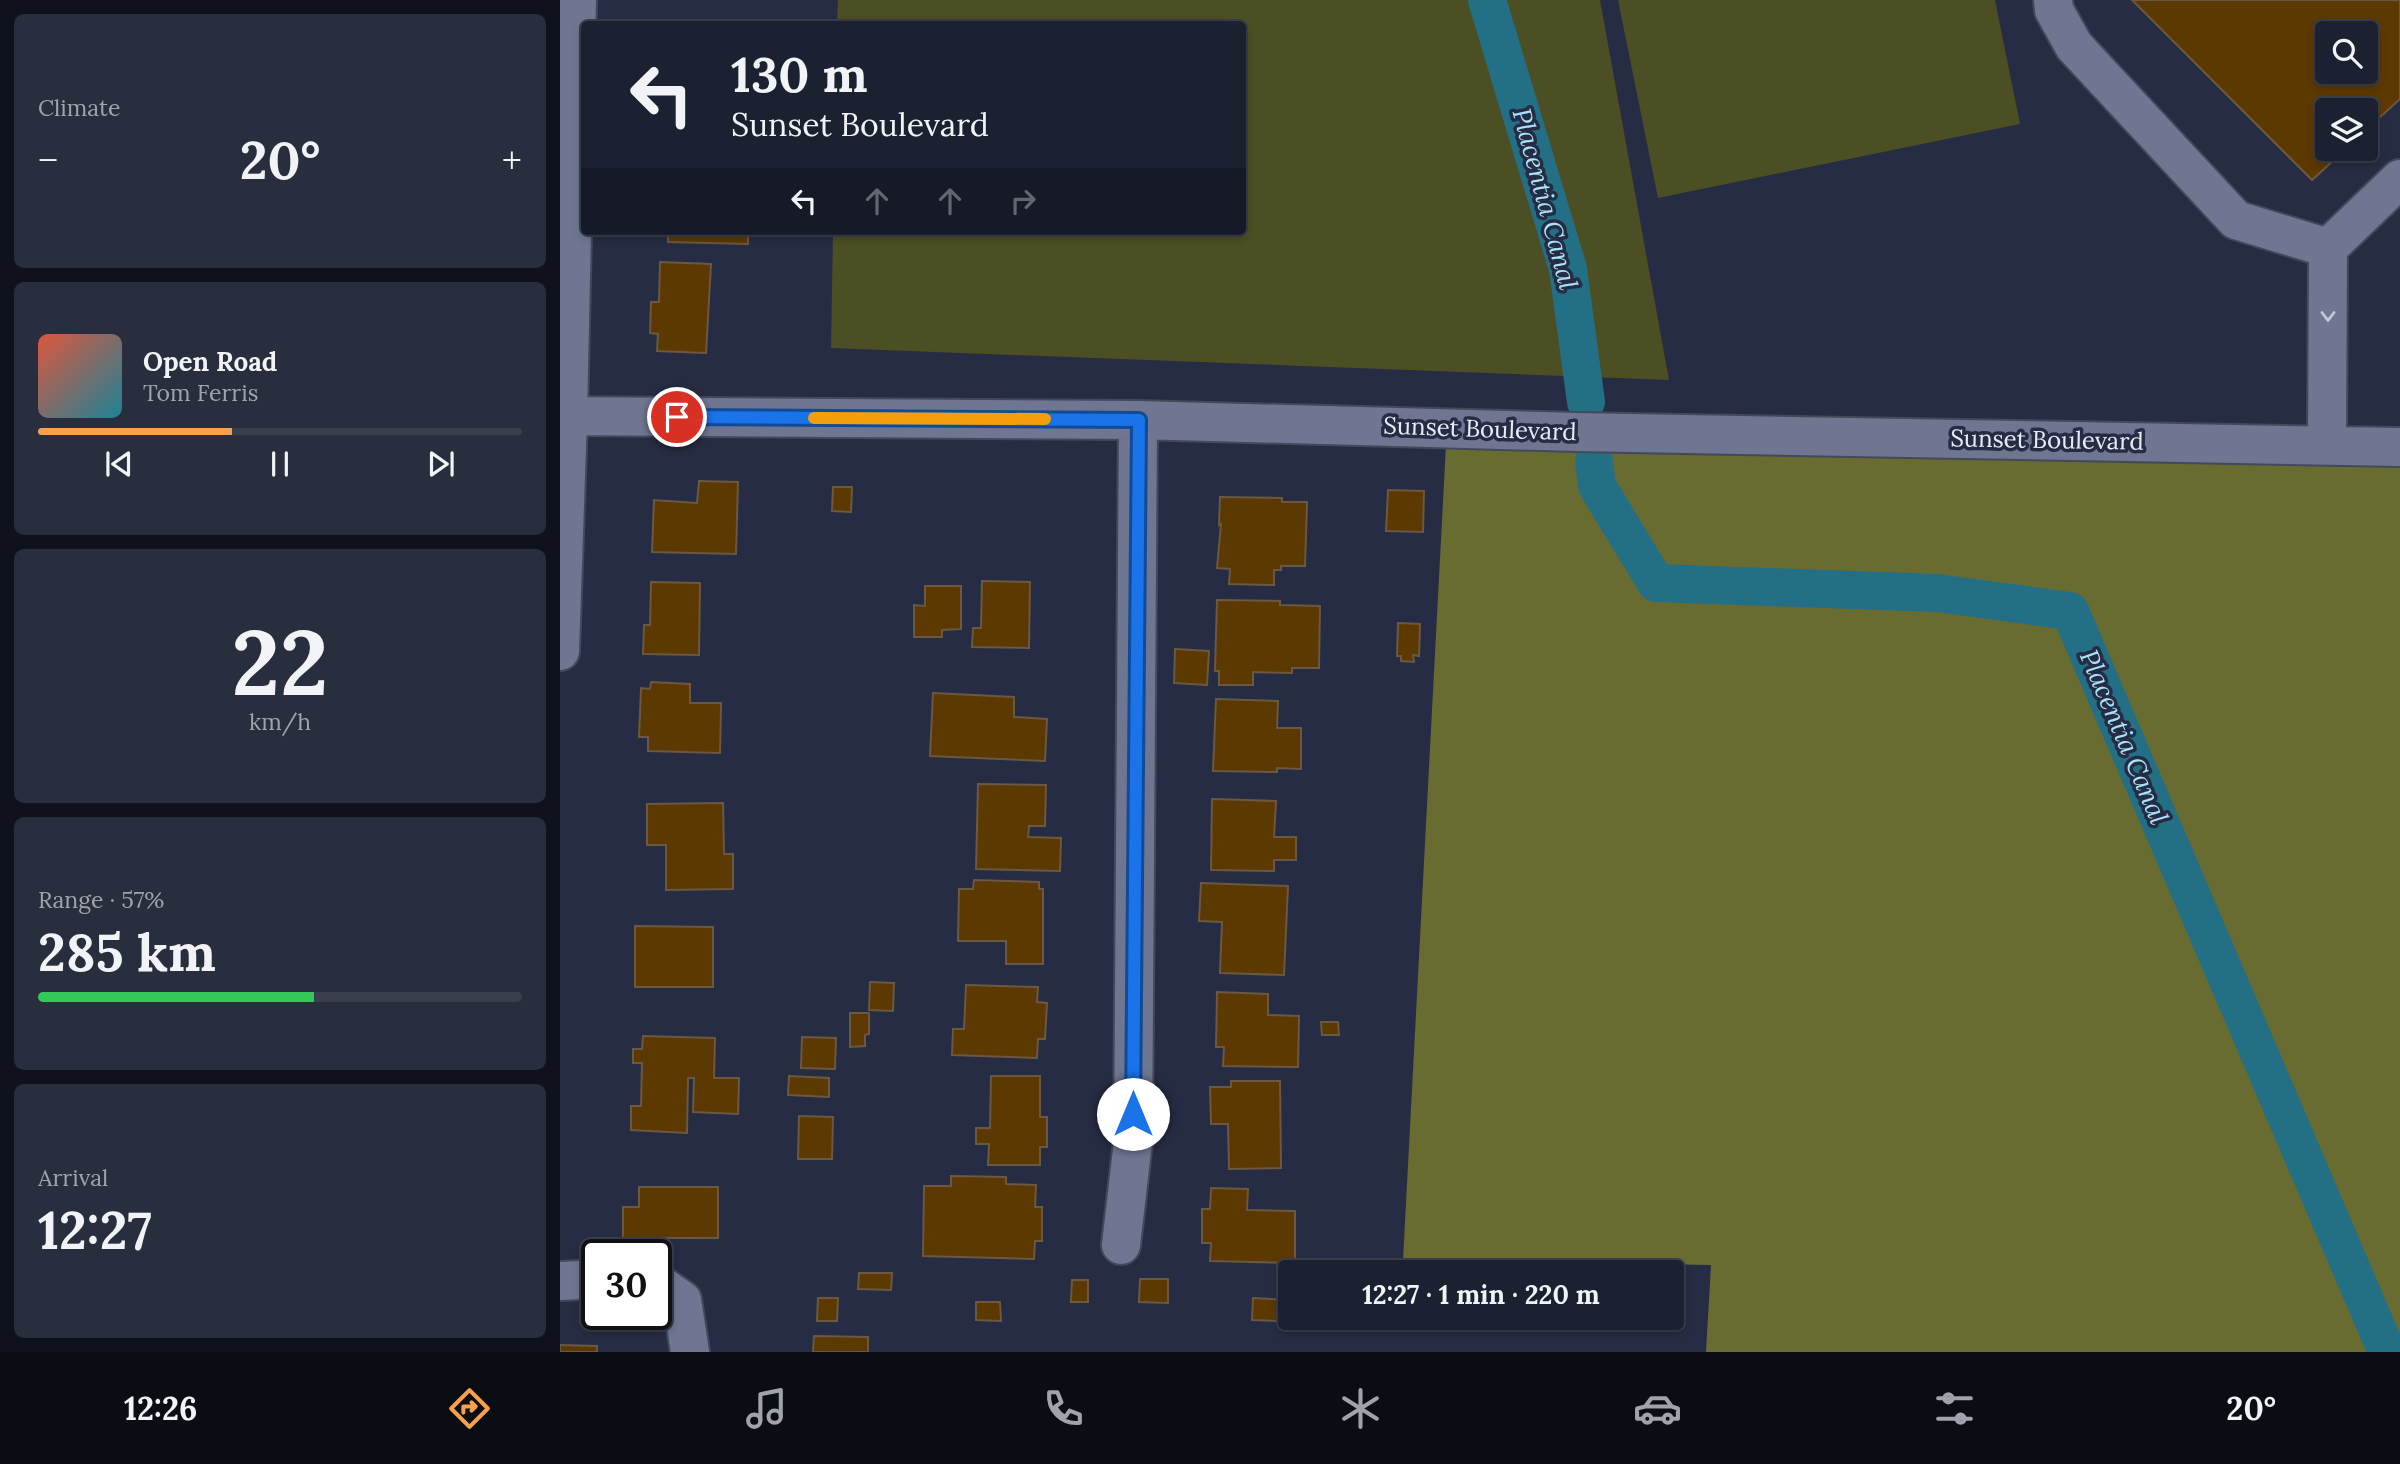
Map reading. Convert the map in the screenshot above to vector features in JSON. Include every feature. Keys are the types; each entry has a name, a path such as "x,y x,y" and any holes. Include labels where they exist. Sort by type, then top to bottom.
{"street":[{"path":"560,651 564,416 577,0"},
{"path":"2053,0 2054,10 2074,46 2236,220 2328,248"},
{"path":"2326,445 2328,248 2400,178"},
{"name":"Sunset Boulevard","path":"564,416 1139,420 1576,432 2400,447"},
{"path":"1121,1245 1133,1142 1139,420"},
{"path":"560,1281 581,1280"},
{"path":"672,1293 682,1300 690,1352"}],"green space":[{"path":"838,0 1600,0 1669,380 831,348 833,235 1246,235 1246,21 837,21"},
{"path":"1618,0 1995,0 2020,124 1658,198"},
{"path":"1446,445 2400,463 2400,1352 1706,1352 1711,1265 1684,1265 1684,1260 1403,1260"}],"building":[{"path":"2132,0 2400,0 2400,99 2378,119 2378,98 2315,98 2315,161 2333,161 2312,180"},
{"path":"668,235 748,235 748,244 668,242"},
{"path":"660,262 711,264 706,353 657,351 658,334 650,333 651,302 659,302"},
{"path":"699,481 738,482 736,554 652,552 654,500 697,503"},
{"path":"833,487 852,487 851,512 832,511"},
{"path":"1388,490 1424,491 1423,532 1386,531"},
{"path":"1220,497 1282,498 1282,502 1307,502 1305,566 1281,566 1281,570 1274,570 1274,585 1229,584 1230,569 1217,568 1221,524 1219,525"},
{"path":"982,581 1030,582 1029,648 972,647 973,628 981,628"},
{"path":"651,582 700,583 699,655 643,654 644,625 650,625"},
{"path":"925,586 961,586 961,629 942,630 942,637 914,637 914,605 925,606"},
{"path":"1217,600 1280,601 1280,605 1320,606 1319,668 1292,668 1292,673 1253,672 1253,685 1219,685 1219,671 1215,671"},
{"path":"1398,623 1420,624 1419,656 1413,655 1414,662 1401,661 1401,656 1397,656"},
{"path":"1175,649 1209,651 1207,685 1174,683"},
{"path":"651,682 690,684 690,703 721,703 720,753 648,751 648,737 639,737 641,688 650,689"},
{"path":"933,693 1014,697 1014,717 1047,719 1045,761 930,756"},
{"path":"1216,699 1278,701 1277,728 1301,728 1301,769 1277,768 1277,772 1213,771"},
{"path":"978,784 1046,785 1045,826 1029,826 1028,837 1061,838 1060,871 976,869"},
{"path":"1212,799 1276,801 1274,837 1296,837 1296,860 1274,860 1274,871 1211,870"},
{"path":"723,803 724,854 733,854 733,889 666,890 666,845 647,845 647,804"},
{"path":"974,880 1039,882 1039,889 1043,889 1043,964 1006,964 1006,941 958,941 959,889 973,889"},
{"path":"1201,883 1288,886 1284,975 1220,973 1222,922 1199,921"},
{"path":"635,926 713,927 713,987 635,987"},
{"path":"870,982 894,983 893,1011 869,1010"},
{"path":"966,985 1038,987 1037,1002 1047,1003 1045,1039 1038,1039 1037,1058 952,1055 953,1029 964,1029"},
{"path":"1217,992 1268,994 1268,1015 1299,1016 1298,1067 1223,1066 1224,1047 1216,1047"},
{"path":"850,1013 869,1013 869,1034 865,1035 865,1046 850,1047"},
{"path":"1321,1022 1338,1022 1339,1035 1322,1035"},
{"path":"643,1036 715,1038 714,1078 739,1078 738,1114 693,1112 694,1078 688,1078 687,1133 631,1130 631,1106 641,1106 642,1063 633,1063 633,1049 642,1049"},
{"path":"802,1037 836,1038 835,1069 801,1068"},
{"path":"789,1076 829,1078 829,1097 788,1095"},
{"path":"991,1076 1040,1076 1040,1117 1047,1117 1047,1147 1040,1147 1040,1165 988,1165 989,1144 976,1144 976,1128 990,1128"},
{"path":"1231,1081 1280,1081 1281,1168 1229,1169 1228,1124 1211,1124 1210,1087 1231,1087"},
{"path":"799,1116 833,1117 832,1159 798,1159"},
{"path":"951,1176 1006,1177 1006,1184 1036,1185 1035,1207 1042,1207 1042,1241 1035,1241 1034,1259 923,1256 924,1186 951,1186"},
{"path":"639,1187 718,1187 718,1238 623,1238 623,1207 639,1207"},
{"path":"1211,1188 1248,1189 1247,1210 1295,1211 1295,1260 1278,1260 1278,1263 1210,1261 1211,1243 1202,1243 1202,1209 1210,1209"},
{"path":"859,1273 892,1273 891,1290 858,1289"},
{"path":"1140,1279 1168,1279 1168,1303 1139,1302"},
{"path":"1072,1280 1088,1280 1088,1302 1071,1302"},
{"path":"818,1298 838,1298 837,1321 817,1321"},
{"path":"1253,1298 1278,1299 1277,1321 1252,1320"},
{"path":"976,1302 1000,1302 1001,1321 976,1320"},
{"path":"814,1336 868,1337 868,1352 813,1352"},
{"path":"560,1345 597,1346 597,1352 560,1352"}],"waterway":[{"name":"Placentia Canal","path":"1487,0 1568,269 1586,402"},
{"name":"Placentia Canal","path":"1594,462 1597,486 1656,583 1937,593 2070,611 2387,1352"}],"slow traffic":[{"path":"814,418 1045,419"}],"route":[{"path":"677,417 1139,420 1133,1114"}]}
